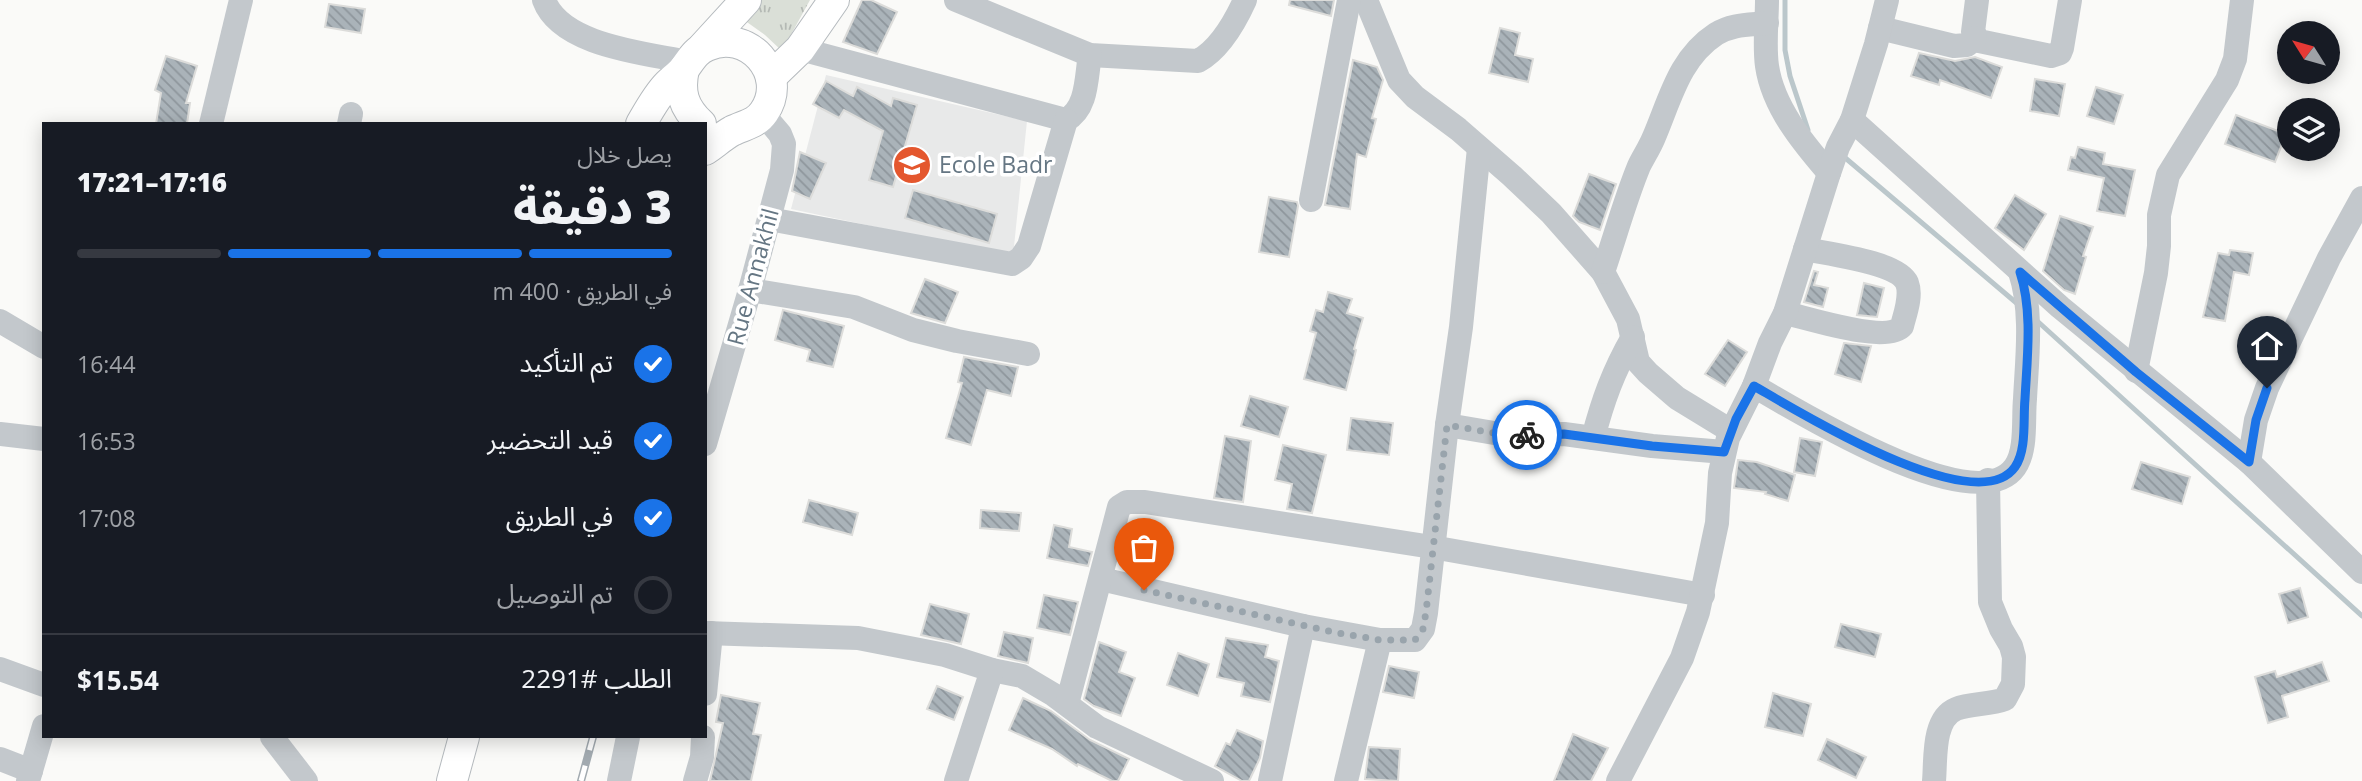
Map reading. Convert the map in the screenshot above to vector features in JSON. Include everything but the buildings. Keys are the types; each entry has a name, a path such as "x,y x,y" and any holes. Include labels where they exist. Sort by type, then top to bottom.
{"main road":[{"path":"642,122 667,86 746,0"},
{"path":"771,77 800,49 834,0"},
{"path":"703,122 690,114 683,100 681,84 692,59 715,43 739,43 760,55 771,77 771,96 763,114 756,122 712,128"},
{"path":"452,781 464,738"}],"street":[{"path":"211,122 241,0"},
{"path":"544,0 556,19 586,39 692,59"},
{"path":"956,0 1090,55 1198,61 1209,55 1237,17 1245,0"},
{"path":"1311,200 1349,0"},
{"path":"1366,0 1399,80 1415,97 1479,148 1551,213 1603,272 1628,319 1638,362 1728,442"},
{"path":"1618,781 1682,658 1703,595 1717,523 1720,473 1728,442 1785,313 1838,147 1852,120 1887,0"},
{"path":"1978,0 1972,25 1975,38 1982,43 2056,55 2062,48 2070,0"},
{"path":"2136,372 2155,273 2159,246 2159,215 2168,175 2227,80 2235,60 2242,0"},
{"path":"1603,272 1639,167 1654,137 1666,102 1683,69 1701,46 1726,28 1767,11 1767,66 1775,92 1806,146 1829,173"},
{"path":"1880,28 1954,46 1967,46 1975,38"},
{"path":"800,49 1066,120"},
{"path":"769,219 1012,264 1021,258 1029,246 1066,120 1076,114 1082,103 1090,55"},
{"name":"Rue Annakhil","path":"707,437 750,290 785,155 780,134 763,114"},
{"path":"1852,120 2020,272 2136,372 2249,462 2362,572"},
{"path":"1101,579 1303,626 1380,640 1415,640 1423,629 1461,327 1479,148"},
{"path":"2249,462 2256,420 2267,388 2353,233 2362,198"},
{"path":"1785,313 1853,330 1882,332 1900,330 1902,326 1909,295 1908,286 1899,274 1880,265 1805,250"},
{"path":"1754,386 1828,429 1882,455 1940,478 1963,481 1999,479 2015,466 2022,439 2027,341 2025,297 2020,272"},
{"path":"750,290 854,307 924,333 1028,354"},
{"path":"0,321 42,346"},
{"path":"1593,438 1602,401 1613,373 1633,337"},
{"path":"1447,425 1506,435 1564,434 1593,438 1728,442"},
{"path":"0,434 42,439"},
{"path":"1934,781 1937,745 1945,717 1954,710 2005,699 2013,684 2014,657 2011,646 2000,629 1990,602 1988,480"},
{"path":"1067,704 1119,508 1127,502 1145,502 1432,547 1703,595"},
{"path":"1270,781 1303,626"},
{"path":"707,653 708,633 858,638 945,655 1021,676 1067,704 1097,727 1199,778"},
{"path":"1346,781 1380,640"},
{"path":"0,669 42,684"},
{"path":"956,781 992,670"},
{"path":"0,759 29,776 42,733"},
{"path":"273,738 306,781"},
{"path":"619,781 628,738"},
{"path":"695,781 702,757 703,738"}],"shaded area":[{"name":"Ecole Badr","path":"826,75 1027,121 1013,256 791,209"}],"green space":[{"path":"757,0 810,0 782,51 744,20"}],"waterway":[{"path":"1785,0 1785,50 1790,76 1808,130"},
{"path":"1843,156 2020,306"},
{"path":"2035,319 2362,616"}],"railway":[{"path":"581,781 593,738"}],"way so far":[{"path":"1144,590 1338,633 1380,640 1415,640 1423,629 1426,612 1447,425 1506,435 1527,435"}],"place":[{"name":"Ecole Badr","path":"912,165"}],"route":[{"path":"1527,435 1564,434 1724,452 1736,419 1754,386 1828,429 1882,455 1940,478 1963,481 1999,479 2015,466 2022,439 2027,341 2024,283 2020,272 2136,372 2249,462 2256,420 2267,388"}]}
